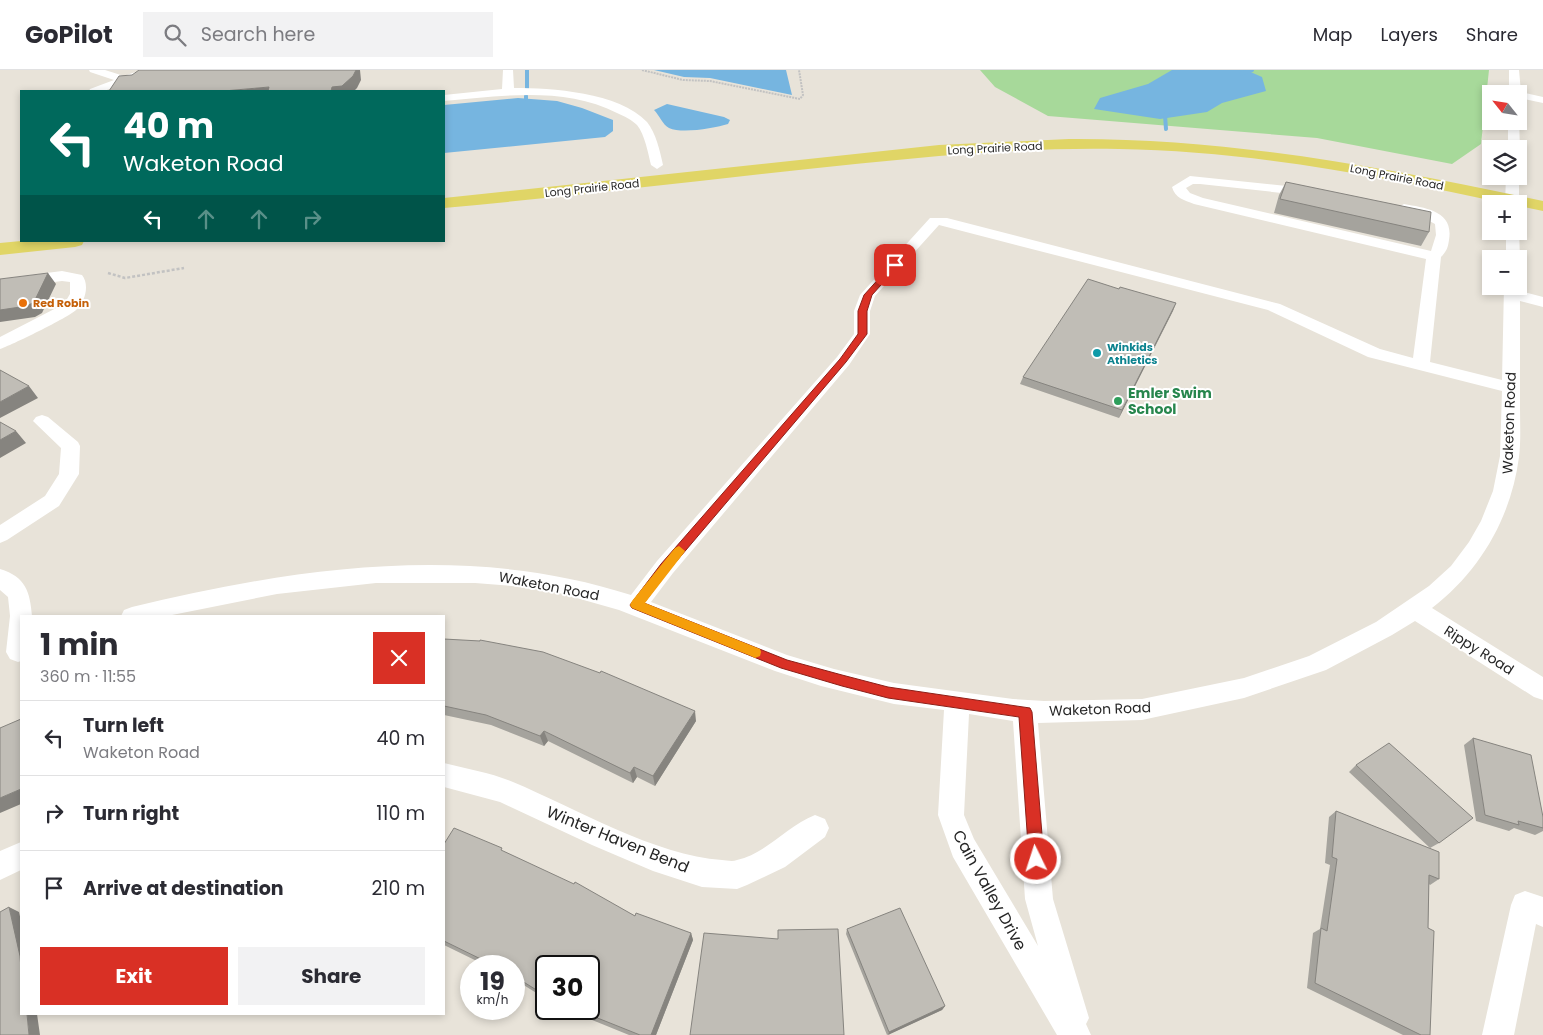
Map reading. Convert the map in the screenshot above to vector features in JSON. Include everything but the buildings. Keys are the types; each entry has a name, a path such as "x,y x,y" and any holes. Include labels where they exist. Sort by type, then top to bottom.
{"main road":[{"name":"Long Prairie Road","path":"473,184 659,173 939,150 1021,146 1147,146 1264,156 1543,195"},
{"name":"Long Prairie Road","path":"445,203 659,173"},
{"name":"Long Prairie Road","path":"1513,192 1543,206"},
{"path":"0,232 20,230"},
{"path":"0,249 66,242"}],"street":[{"path":"94,70 123,75 138,75 150,70"},
{"path":"508,70 508,91"},
{"path":"1514,70 1515,85"},
{"path":"96,90 123,75"},
{"path":"445,98 508,91 557,93 596,100 619,108 642,124 650,141 659,173"},
{"path":"1528,98 1543,100"},
{"path":"1328,194 1200,180 1190,180 1179,187 1180,192 1200,201 1434,256"},
{"path":"1389,205 1429,214 1440,220 1443,225 1440,250 1434,256 1421,365"},
{"path":"636,605 665,567 843,360 862,334 862,311 868,295 935,222 942,221 1274,307 1374,353 1511,388"},
{"path":"0,284 62,276 76,278 78,294 70,307 0,344"},
{"name":"Waketon Road","path":"136,615 259,588 370,576 483,574 574,587 636,605 785,664 888,693 957,701 1025,712 1140,710 1206,698 1259,684 1306,668 1385,629 1416,610 1472,558 1488,533 1507,481 1510,456 1512,295"},
{"path":"1525,295 1543,302"},
{"path":"0,535 52,501 69,474 71,446 42,421"},
{"path":"0,577 19,593 21,615"},
{"name":"Rippy Road","path":"1416,610 1543,690"},
{"path":"13,654 20,621"},
{"name":"Cain Valley Drive","path":"957,701 951,815 963,847 1022,949 1076,1035"},
{"name":"Cain Valley Drive","path":"1025,712 1039,899 1076,1035"},
{"name":"Winter Haven Bend","path":"445,775 504,791 653,857 702,873 736,875 775,856 815,828"},
{"path":"0,866 20,856"},
{"path":"1498,1035 1534,908"}],"path":[{"path":"642,70 683,80 710,80 800,100 803,95 799,70"},
{"path":"108,273 125,278 184,268"}],"green space":[{"path":"980,70 1489,70 1487,85 1482,85 1481,144 1452,164 1317,138 1048,116 995,87"}],"water":[{"path":"654,70 786,70 792,95 710,78 684,77"},
{"path":"1172,70 1246,70 1262,77 1266,91 1222,103 1207,112 1160,119 1094,109 1100,98 1148,84"},
{"path":"518,98 557,101 613,120 613,131 605,137 445,153 445,105"},
{"path":"667,104 730,120 728,124 707,129 675,130 667,127 654,110"}],"waterway":[{"path":"527,70 527,88"},
{"path":"1241,74 1252,70"},
{"path":"1166,129 1165,115 1170,111"}],"slow traffic":[{"path":"679,551 636,605 755,652"}],"place":[{"name":"Red Robin","path":"23,303"},
{"name":"Winkids Athletics","path":"1097,353"},
{"name":"Emler Swim School","path":"1118,401"}],"route":[{"path":"895,265 868,295 862,311 862,334 843,360 665,567 636,605 785,664 888,693 957,701 1025,712 1036,859"}]}
